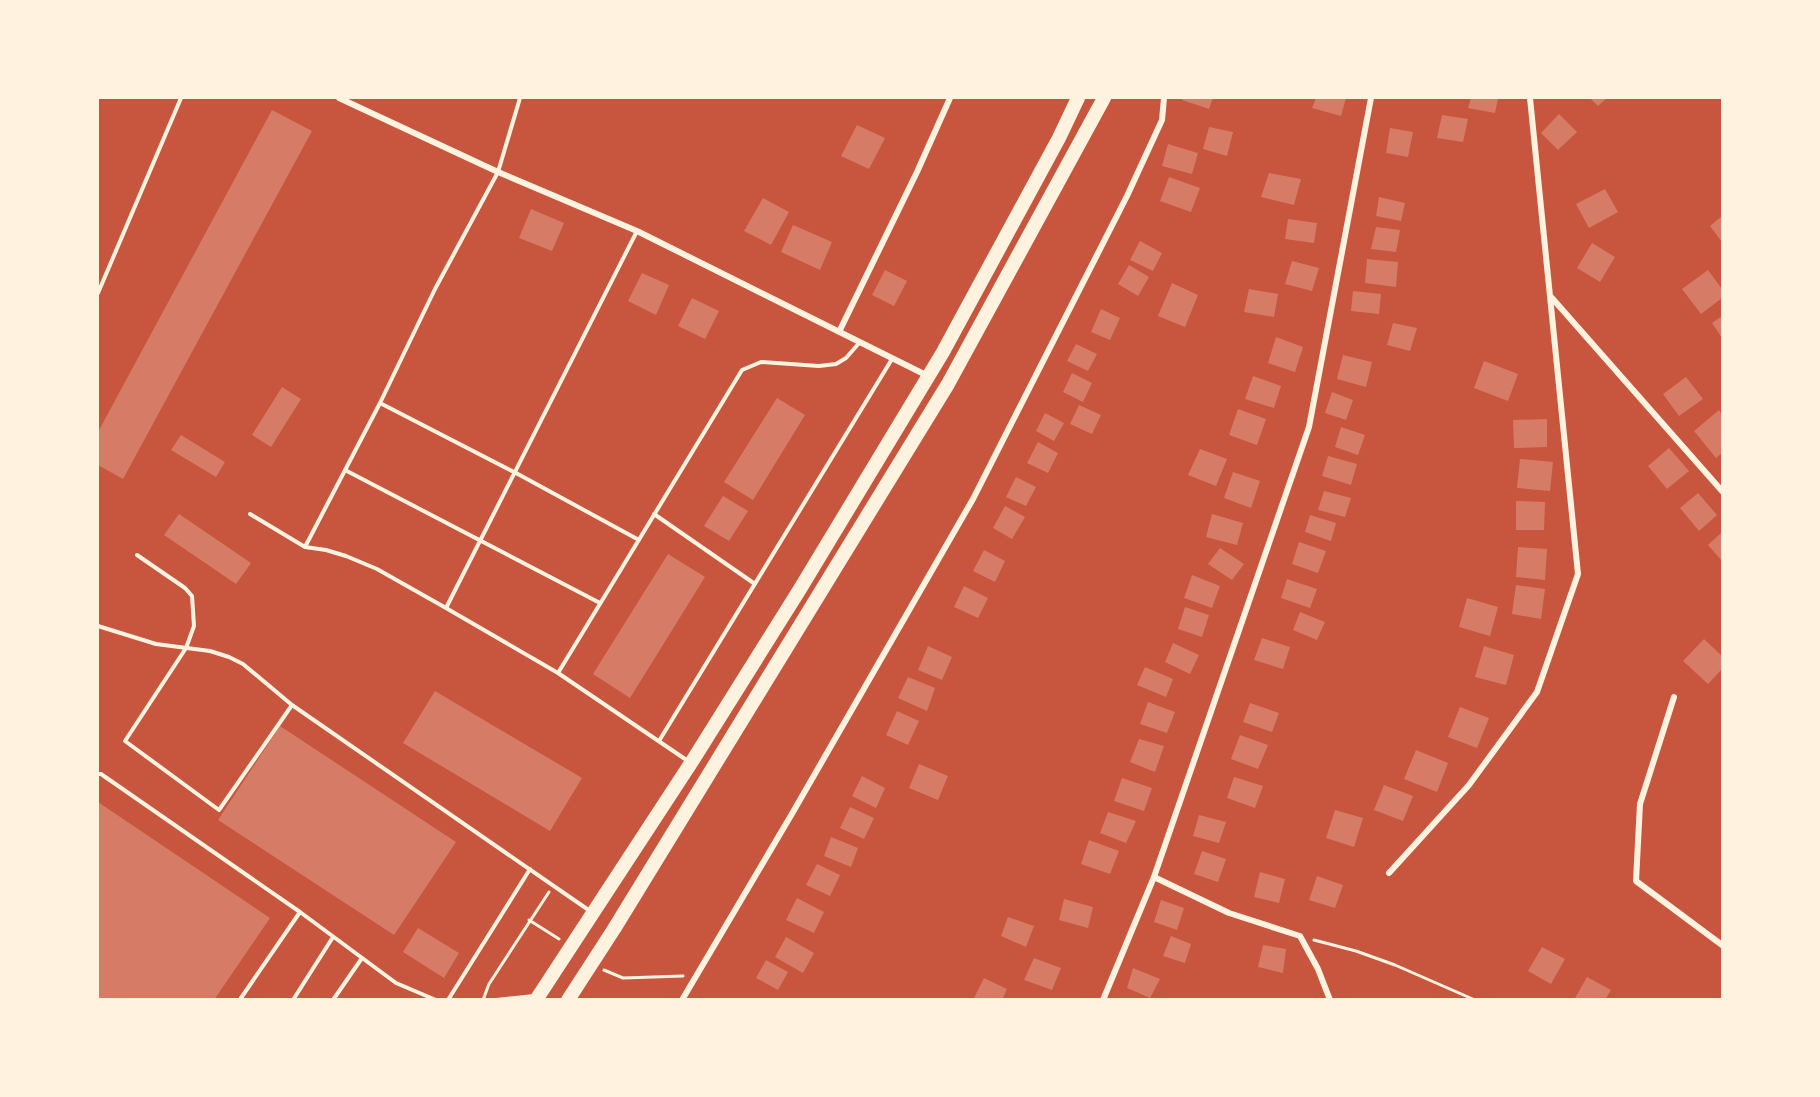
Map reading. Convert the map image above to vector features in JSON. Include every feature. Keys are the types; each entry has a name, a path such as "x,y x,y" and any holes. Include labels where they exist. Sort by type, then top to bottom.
{"main road":[{"path":"568,999 948,384 1104,98"},
{"path":"537,998 691,763 800,590 928,376 1048,159 1076,101 1096,114"}],"street":[{"path":"339,98 498,172 638,231 928,376"},
{"path":"839,332 950,98"},
{"path":"682,999 793,812 973,499 1127,196 1162,120 1164,98"},
{"path":"1103,999 1154,877 1310,427 1371,98"},
{"path":"1389,873 1469,786 1536,692 1578,574 1530,98"},
{"path":"1551,298 1722,491"},
{"path":"1674,697 1640,804 1636,881 1722,945"},
{"path":"1154,877 1229,913 1300,936 1318,969 1330,999"}],"lane":[{"path":"98,293 182,98"},
{"path":"305,547 380,403 435,289 498,172 520,98"},
{"path":"446,608 638,231"},
{"path":"558,673 742,370 761,362 819,366 836,364 846,358 860,342"},
{"path":"659,741 892,359"},
{"path":"380,403 516,472 639,540"},
{"path":"345,470 600,603"},
{"path":"250,514 305,547 346,556 377,569 558,673 691,763"},
{"path":"654,514 755,584"},
{"path":"137,555 185,588 192,596 194,626 186,648 125,741 219,810 292,705"},
{"path":"98,626 136,639 210,651 243,664 292,705 593,913"},
{"path":"98,774 300,912 396,983 436,999"},
{"path":"448,999 530,869"},
{"path":"242,999 300,912"},
{"path":"293,999 333,936"},
{"path":"333,999 362,958"},
{"path":"496,999 537,998"}],"path":[{"path":"483,999 489,984 553,885"},
{"path":"529,920 571,946"},
{"path":"1300,936 1356,951 1395,965 1475,999"},
{"path":"592,962 613,975 623,978 697,975"}],"building":[{"path":"1183,98 1213,98 1209,109 1182,100"},
{"path":"1316,98 1346,98 1341,116 1312,108"},
{"path":"1471,98 1498,98 1495,113 1468,108"},
{"path":"1590,98 1607,98 1598,106"},
{"path":"272,110 312,131 123,479 98,465 98,432"},
{"path":"1559,114 1577,132 1558,150 1541,133"},
{"path":"1442,115 1468,119 1463,142 1437,138"},
{"path":"857,125 885,138 869,169 841,156"},
{"path":"1209,127 1233,132 1227,156 1203,149"},
{"path":"1390,128 1413,132 1408,157 1386,153"},
{"path":"1168,144 1198,153 1192,174 1162,166"},
{"path":"1269,173 1301,179 1294,205 1261,197"},
{"path":"1169,177 1200,188 1191,212 1160,201"},
{"path":"1605,189 1618,212 1589,228 1576,204"},
{"path":"1379,197 1405,203 1401,221 1376,216"},
{"path":"763,198 789,212 771,245 744,231"},
{"path":"531,209 564,223 552,251 519,238"},
{"path":"1722,216 1722,242 1710,226"},
{"path":"1288,219 1317,223 1314,243 1285,239"},
{"path":"793,225 832,242 820,270 781,252"},
{"path":"1376,227 1400,230 1396,252 1371,249"},
{"path":"1140,241 1162,253 1153,271 1130,260"},
{"path":"1592,243 1615,257 1600,282 1577,268"},
{"path":"1367,259 1398,262 1396,287 1365,283"},
{"path":"1292,261 1319,268 1312,291 1285,284"},
{"path":"1129,265 1149,277 1138,296 1118,284"},
{"path":"885,270 907,281 894,306 872,295"},
{"path":"1708,270 1722,289 1722,298 1701,314 1682,289"},
{"path":"642,273 669,285 656,315 628,301"},
{"path":"1172,283 1198,295 1185,327 1158,316"},
{"path":"1249,289 1278,294 1274,317 1244,312"},
{"path":"1353,291 1381,294 1379,314 1351,311"},
{"path":"692,298 719,311 705,339 678,326"},
{"path":"1101,309 1120,318 1110,340 1091,332"},
{"path":"1722,316 1722,338 1712,323"},
{"path":"1393,323 1417,328 1410,351 1387,345"},
{"path":"1276,337 1303,347 1295,372 1268,363"},
{"path":"1076,344 1097,354 1088,371 1067,361"},
{"path":"1343,355 1372,362 1366,387 1337,379"},
{"path":"1484,361 1518,374 1508,401 1474,388"},
{"path":"1072,373 1092,383 1083,402 1063,392"},
{"path":"1253,376 1281,386 1274,408 1245,399"},
{"path":"1686,377 1703,399 1679,416 1663,394"},
{"path":"282,387 301,399 271,447 252,435"},
{"path":"1332,392 1353,400 1346,420 1325,413"},
{"path":"777,398 805,415 753,500 724,482"},
{"path":"1079,405 1101,415 1092,434 1070,424"},
{"path":"1238,409 1266,419 1257,445 1229,435"},
{"path":"1719,410 1722,415 1722,453 1716,458 1694,431"},
{"path":"1045,413 1064,423 1054,441 1036,431"},
{"path":"1547,419 1547,447 1514,448 1513,420"},
{"path":"1341,427 1365,435 1358,455 1335,447"},
{"path":"181,435 225,462 216,477 171,450"},
{"path":"1038,442 1058,453 1048,473 1027,463"},
{"path":"1669,448 1689,471 1667,489 1648,466"},
{"path":"1200,449 1227,459 1216,486 1188,475"},
{"path":"1328,456 1357,464 1351,485 1322,476"},
{"path":"1520,459 1553,462 1550,491 1517,488"},
{"path":"1233,472 1260,481 1251,508 1224,498"},
{"path":"1016,477 1036,487 1026,506 1006,497"},
{"path":"1324,491 1351,498 1345,517 1318,510"},
{"path":"1698,493 1717,515 1699,531 1680,508"},
{"path":"723,496 748,511 729,541 704,526"},
{"path":"1516,501 1545,502 1544,530 1516,530"},
{"path":"1005,506 1025,517 1012,539 993,528"},
{"path":"179,514 251,563 236,584 164,535"},
{"path":"1212,514 1243,523 1237,545 1206,537"},
{"path":"1310,515 1336,523 1331,541 1305,532"},
{"path":"1722,532 1722,561 1708,545"},
{"path":"1299,542 1326,551 1318,573 1292,564"},
{"path":"1518,547 1547,549 1545,580 1516,577"},
{"path":"1220,548 1244,564 1232,580 1208,564"},
{"path":"984,550 1005,561 995,582 973,571"},
{"path":"668,554 705,577 630,698 593,674"},
{"path":"1192,575 1220,586 1212,608 1184,598"},
{"path":"1287,579 1317,589 1310,608 1281,598"},
{"path":"1516,585 1545,589 1541,619 1512,614"},
{"path":"964,586 988,598 978,618 954,607"},
{"path":"1467,598 1498,607 1490,636 1459,627"},
{"path":"1185,607 1209,615 1202,637 1178,629"},
{"path":"1300,612 1325,622 1317,640 1293,630"},
{"path":"1262,638 1290,647 1283,669 1254,660"},
{"path":"1704,639 1722,656 1722,669 1708,684 1683,661"},
{"path":"1173,643 1199,655 1190,674 1165,662"},
{"path":"928,646 952,657 942,680 918,670"},
{"path":"1484,646 1514,655 1506,685 1475,677"},
{"path":"1145,667 1173,679 1166,697 1137,685"},
{"path":"908,677 935,688 927,711 898,698"},
{"path":"435,691 582,778 550,831 403,743"},
{"path":"1148,702 1175,712 1167,733 1140,724"},
{"path":"1250,703 1279,713 1272,732 1243,722"},
{"path":"1460,707 1489,718 1477,748 1448,737"},
{"path":"897,711 919,721 908,745 886,735"},
{"path":"280,726 456,842 394,935 218,820"},
{"path":"1240,735 1268,745 1258,769 1231,759"},
{"path":"1139,739 1164,746 1155,772 1130,762"},
{"path":"1416,750 1448,763 1437,792 1404,779"},
{"path":"919,764 948,776 938,800 909,788"},
{"path":"862,776 885,788 876,808 852,796"},
{"path":"1234,777 1263,786 1255,808 1227,798"},
{"path":"1122,778 1152,788 1144,811 1114,801"},
{"path":"1384,785 1413,796 1403,821 1374,810"},
{"path":"98,802 270,918 214,1000 98,1000"},
{"path":"850,807 874,818 864,839 840,828"},
{"path":"1335,810 1363,818 1354,847 1326,838"},
{"path":"1108,812 1136,821 1126,843 1100,833"},
{"path":"1199,815 1226,822 1219,843 1193,836"},
{"path":"831,837 858,848 851,867 824,856"},
{"path":"1089,840 1119,851 1110,874 1081,864"},
{"path":"1202,851 1226,859 1218,882 1194,874"},
{"path":"817,864 840,875 830,896 806,885"},
{"path":"1260,872 1285,879 1279,903 1254,897"},
{"path":"1317,876 1343,885 1335,908 1309,900"},
{"path":"797,898 824,912 814,933 786,920"},
{"path":"1064,899 1093,907 1088,928 1059,920"},
{"path":"1161,900 1184,908 1177,930 1154,922"},
{"path":"1008,917 1034,926 1026,947 1001,936"},
{"path":"418,928 459,953 444,978 403,952"},
{"path":"1171,936 1191,944 1185,963 1163,956"},
{"path":"786,937 814,953 803,973 775,957"},
{"path":"1263,945 1286,949 1283,973 1258,967"},
{"path":"1542,947 1565,959 1551,984 1528,971"},
{"path":"1034,958 1061,968 1052,990 1024,980"},
{"path":"766,960 788,972 778,990 756,978"},
{"path":"1133,968 1160,979 1150,998 1127,988"},
{"path":"1587,977 1611,990 1605,1000 1574,1000"},
{"path":"984,978 1007,989 1002,1000 973,1000"}]}
